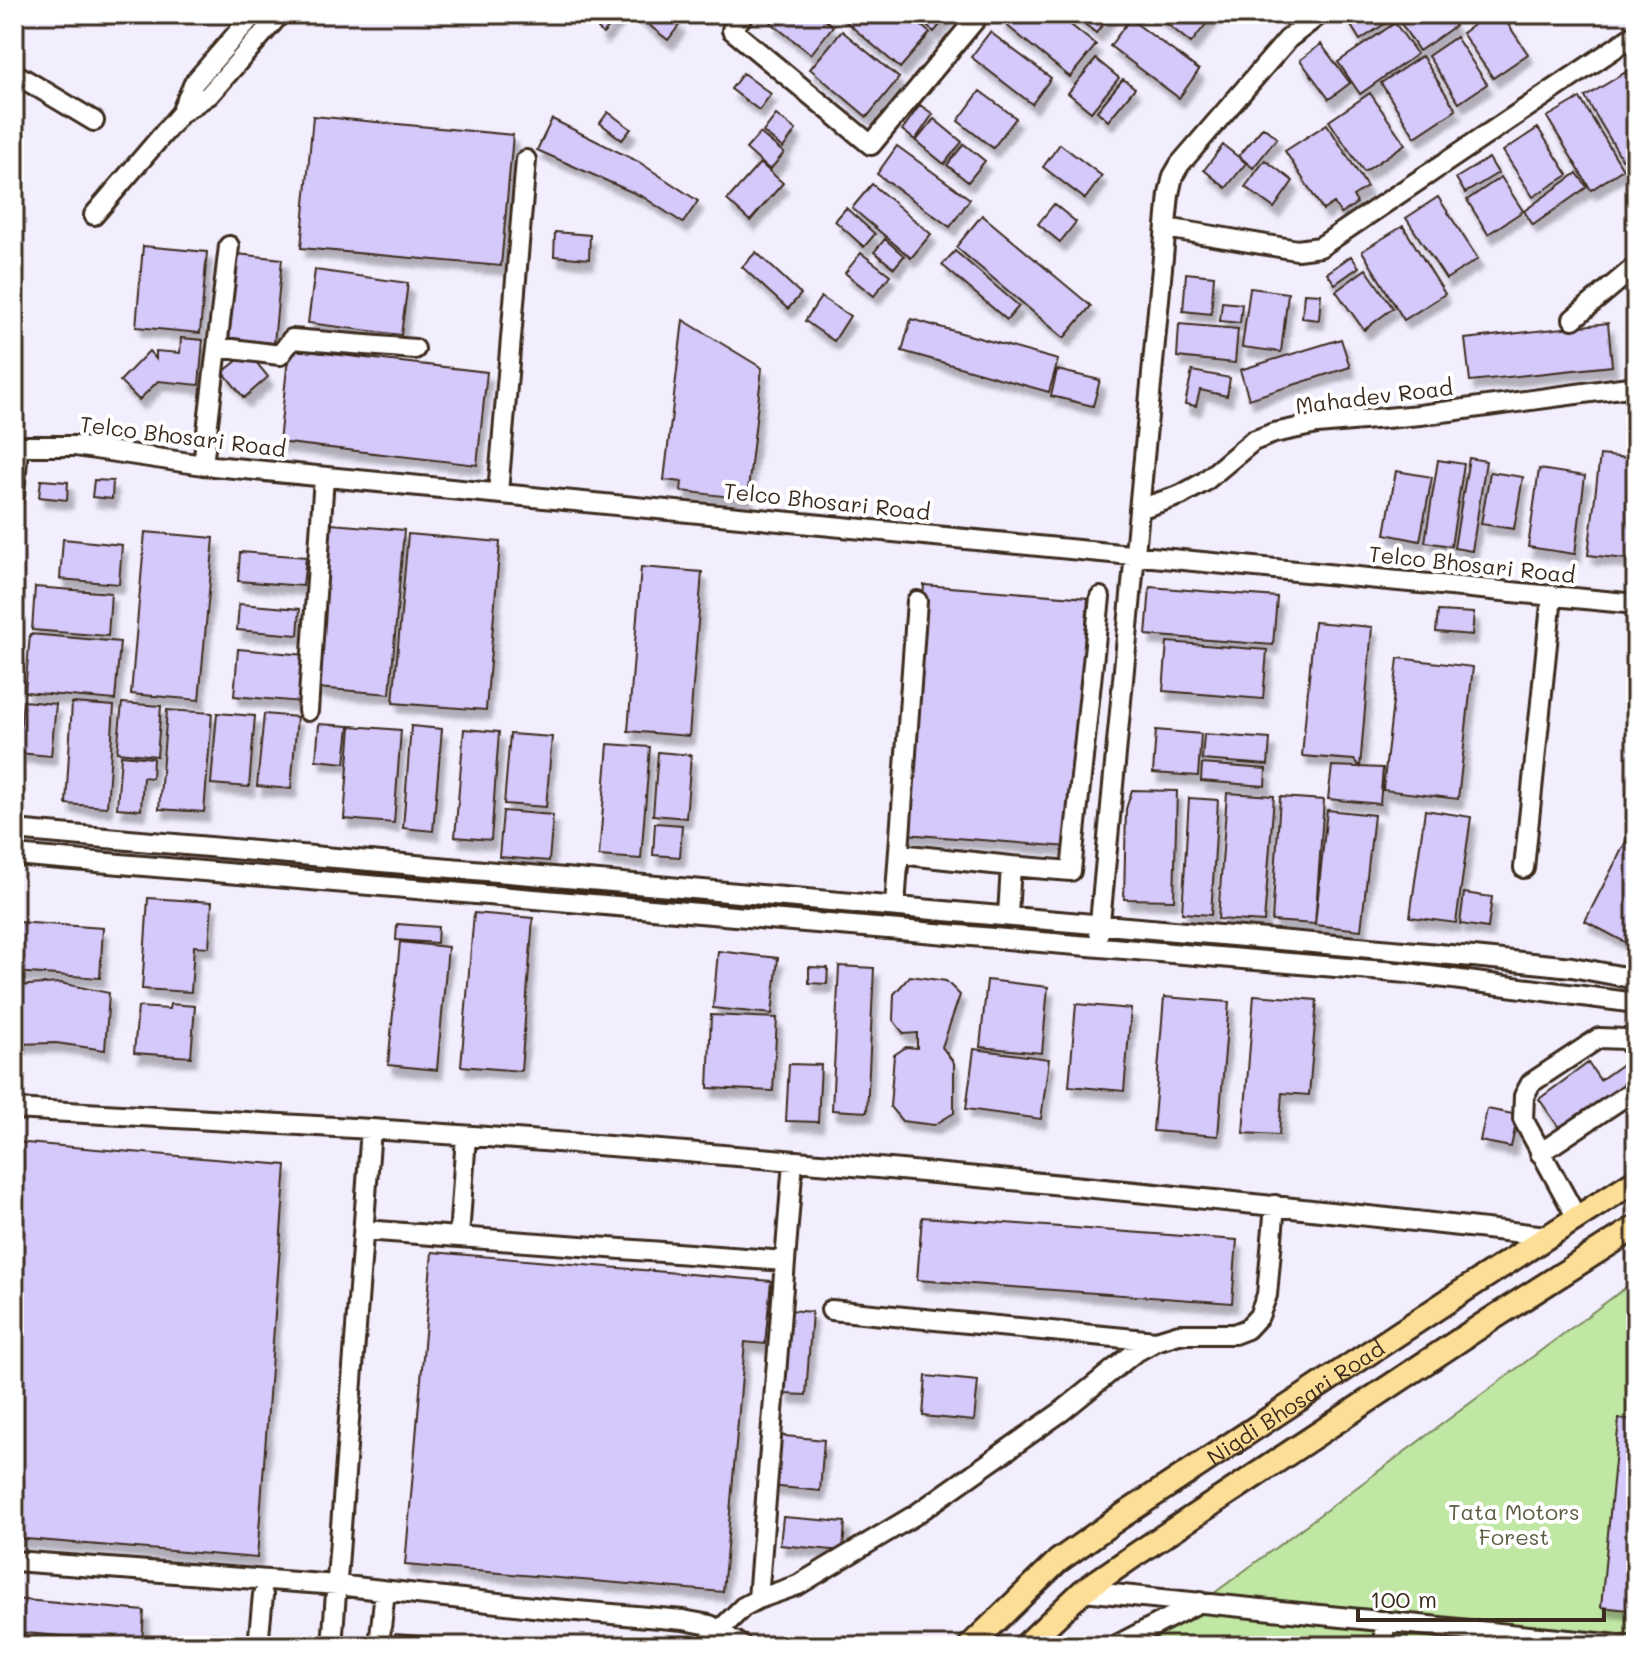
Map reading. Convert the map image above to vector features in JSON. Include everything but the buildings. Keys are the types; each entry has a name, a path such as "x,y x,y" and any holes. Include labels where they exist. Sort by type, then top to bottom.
{"main road":[{"name":"Nigdi Bhosari Road","path":"970,1646 1058,1561 1636,1180"},
{"name":"Nigdi Bhosari Road","path":"1025,1646 1083,1591 1464,1337 1636,1227"}],"street":[{"path":"181,113 194,83 254,14"},
{"path":"94,215 181,113 209,95 280,14"},
{"path":"744,14 732,30 871,145 980,14"},
{"path":"1097,947 1173,176 1288,39 1320,14"},
{"path":"1166,228 1297,250 1320,247 1636,34"},
{"path":"14,73 94,121"},
{"path":"498,493 526,160"},
{"path":"203,465 229,246"},
{"path":"1573,319 1636,266"},
{"path":"217,347 280,355 292,339 415,349"},
{"name":"Mahadev Road","path":"1139,509 1181,495 1204,482 1253,441 1274,433 1317,424 1420,415 1636,386"},
{"name":"Telco Bhosari Road","path":"16,447 75,446 203,465 1636,604"},
{"path":"14,496 16,447"},
{"path":"308,711 324,477"},
{"path":"1524,868 1552,595"},
{"path":"899,854 1071,871 1100,597"},
{"path":"895,906 917,601"},
{"path":"14,830 1487,958 1572,967 1636,979"},
{"path":"14,855 1407,973 1636,1003"},
{"path":"1008,915 1011,866"},
{"path":"1577,1218 1523,1119 1524,1096 1531,1083 1599,1038 1625,1039 1636,1051"},
{"path":"1540,1153 1636,1089"},
{"path":"14,1109 676,1150 1275,1205 1548,1236"},
{"path":"332,1646 371,1129"},
{"path":"459,1237 466,1136"},
{"path":"758,1599 793,1162"},
{"path":"704,1646 743,1607 798,1585 915,1515 1061,1412 1134,1353 1156,1341 1179,1334 1234,1334 1247,1329 1259,1316 1267,1295 1275,1205"},
{"path":"364,1230 785,1261"},
{"path":"831,1310 1156,1341"},
{"path":"14,1561 337,1585 683,1620 721,1630 742,1646"},
{"path":"379,1646 385,1591"},
{"path":"1083,1591 1628,1646"},
{"path":"258,1646 263,1595"},
{"path":"1115,1646 1200,1602"},
{"path":"1383,1646 1385,1621"},
{"path":"14,1646 21,1646"}],"green space":[{"name":"Tata Motors Forest","path":"1636,1280 1636,1646 1143,1646"}]}
